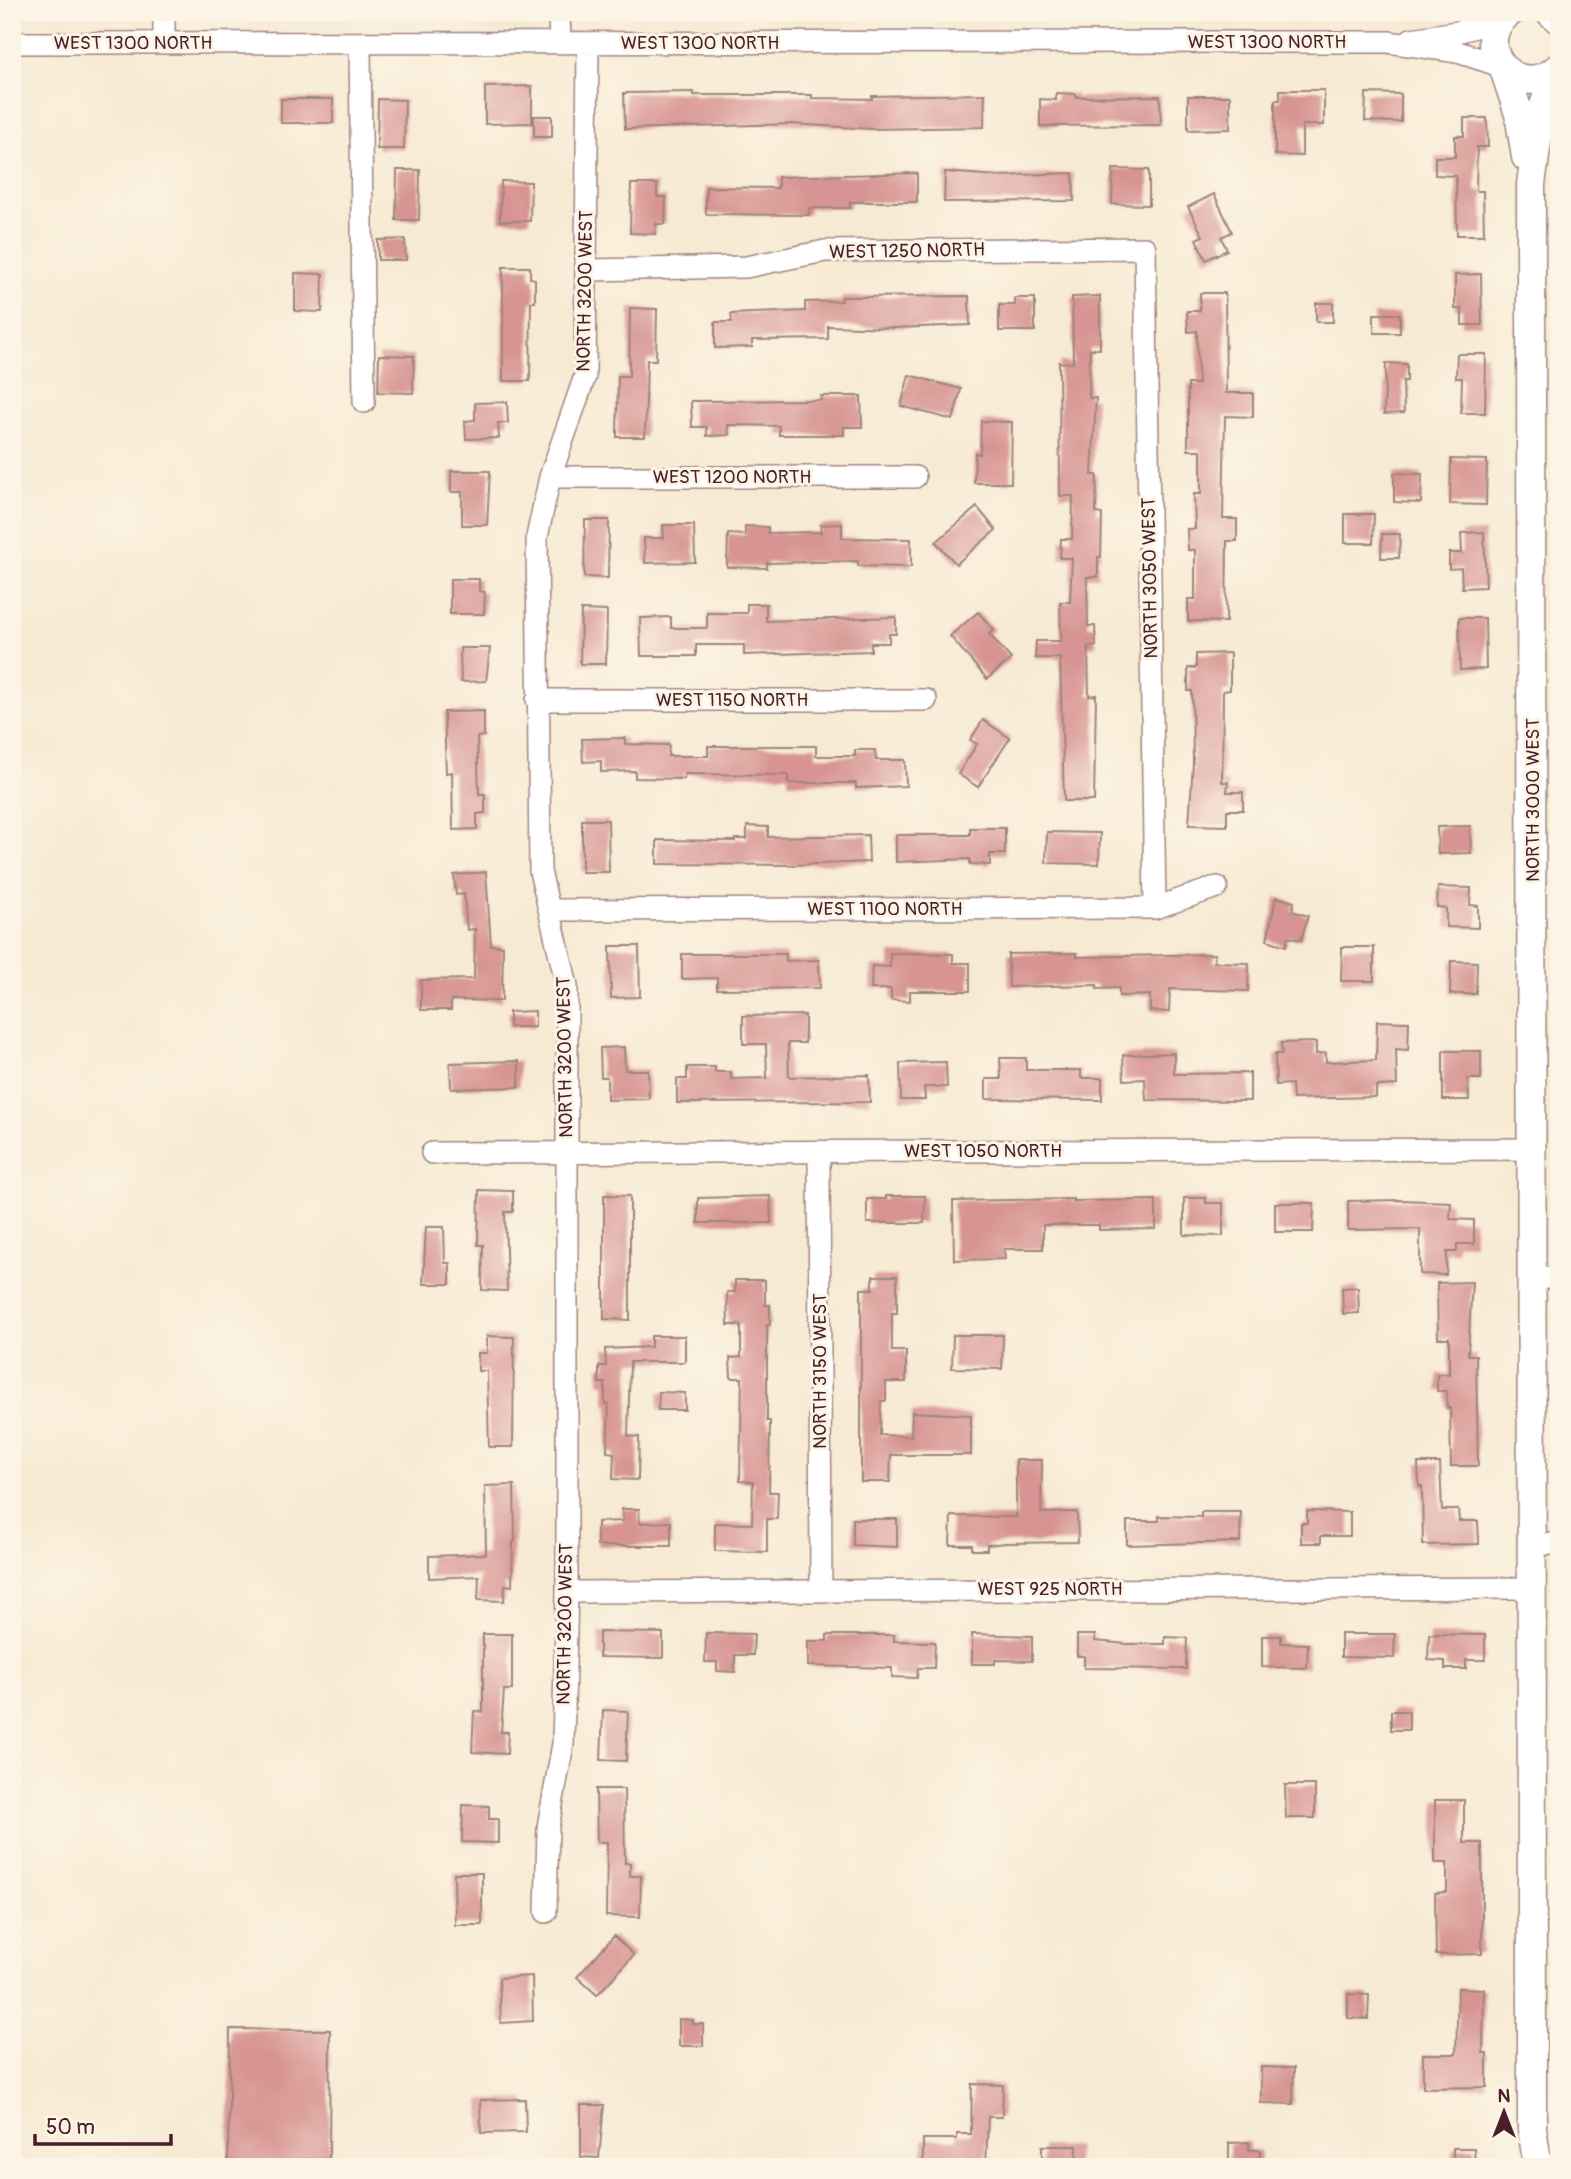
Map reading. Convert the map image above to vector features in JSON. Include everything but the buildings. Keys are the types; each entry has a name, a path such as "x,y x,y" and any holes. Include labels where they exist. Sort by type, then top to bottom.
{"main road":[{"name":"NORTH 3000 WEST","path":"1505,15 1493,43 1520,114 1531,184"},
{"path":"1502,68 1513,76 1536,80 1558,68"},
{"name":"NORTH 3000 WEST","path":"1538,2167 1532,2129 1534,1588 1546,1544 1546,1278 1534,1149 1531,184 1541,114 1558,68"},
{"name":"NORTH 3000 WEST","path":"1524,2167 1532,2129"}],"street":[{"path":"164,12 164,43"},
{"path":"559,12 560,43"},
{"name":"WEST 1300 NORTH","path":"12,43 1388,42 1457,32 1505,15"},
{"name":"WEST 1300 NORTH","path":"1388,42 1458,52 1502,68"},
{"path":"360,43 365,402"},
{"name":"NORTH 3200 WEST","path":"546,1912 548,1826 563,1744 567,1591 567,986 540,871 537,537 550,477 585,376 588,43"},
{"name":"WEST 1250 NORTH","path":"587,270 746,267 825,251 1145,248"},
{"name":"NORTH 3050 WEST","path":"1145,248 1155,908"},
{"name":"WEST 1200 NORTH","path":"550,477 915,477"},
{"name":"WEST 1150 NORTH","path":"537,700 926,700"},
{"name":"WEST 1100 NORTH","path":"550,910 1155,908 1217,887"},
{"name":"WEST 1050 NORTH","path":"432,1153 1534,1149"},
{"name":"NORTH 3150 WEST","path":"819,1152 821,1590"},
{"name":"WEST 925 NORTH","path":"567,1591 1534,1588"}]}
